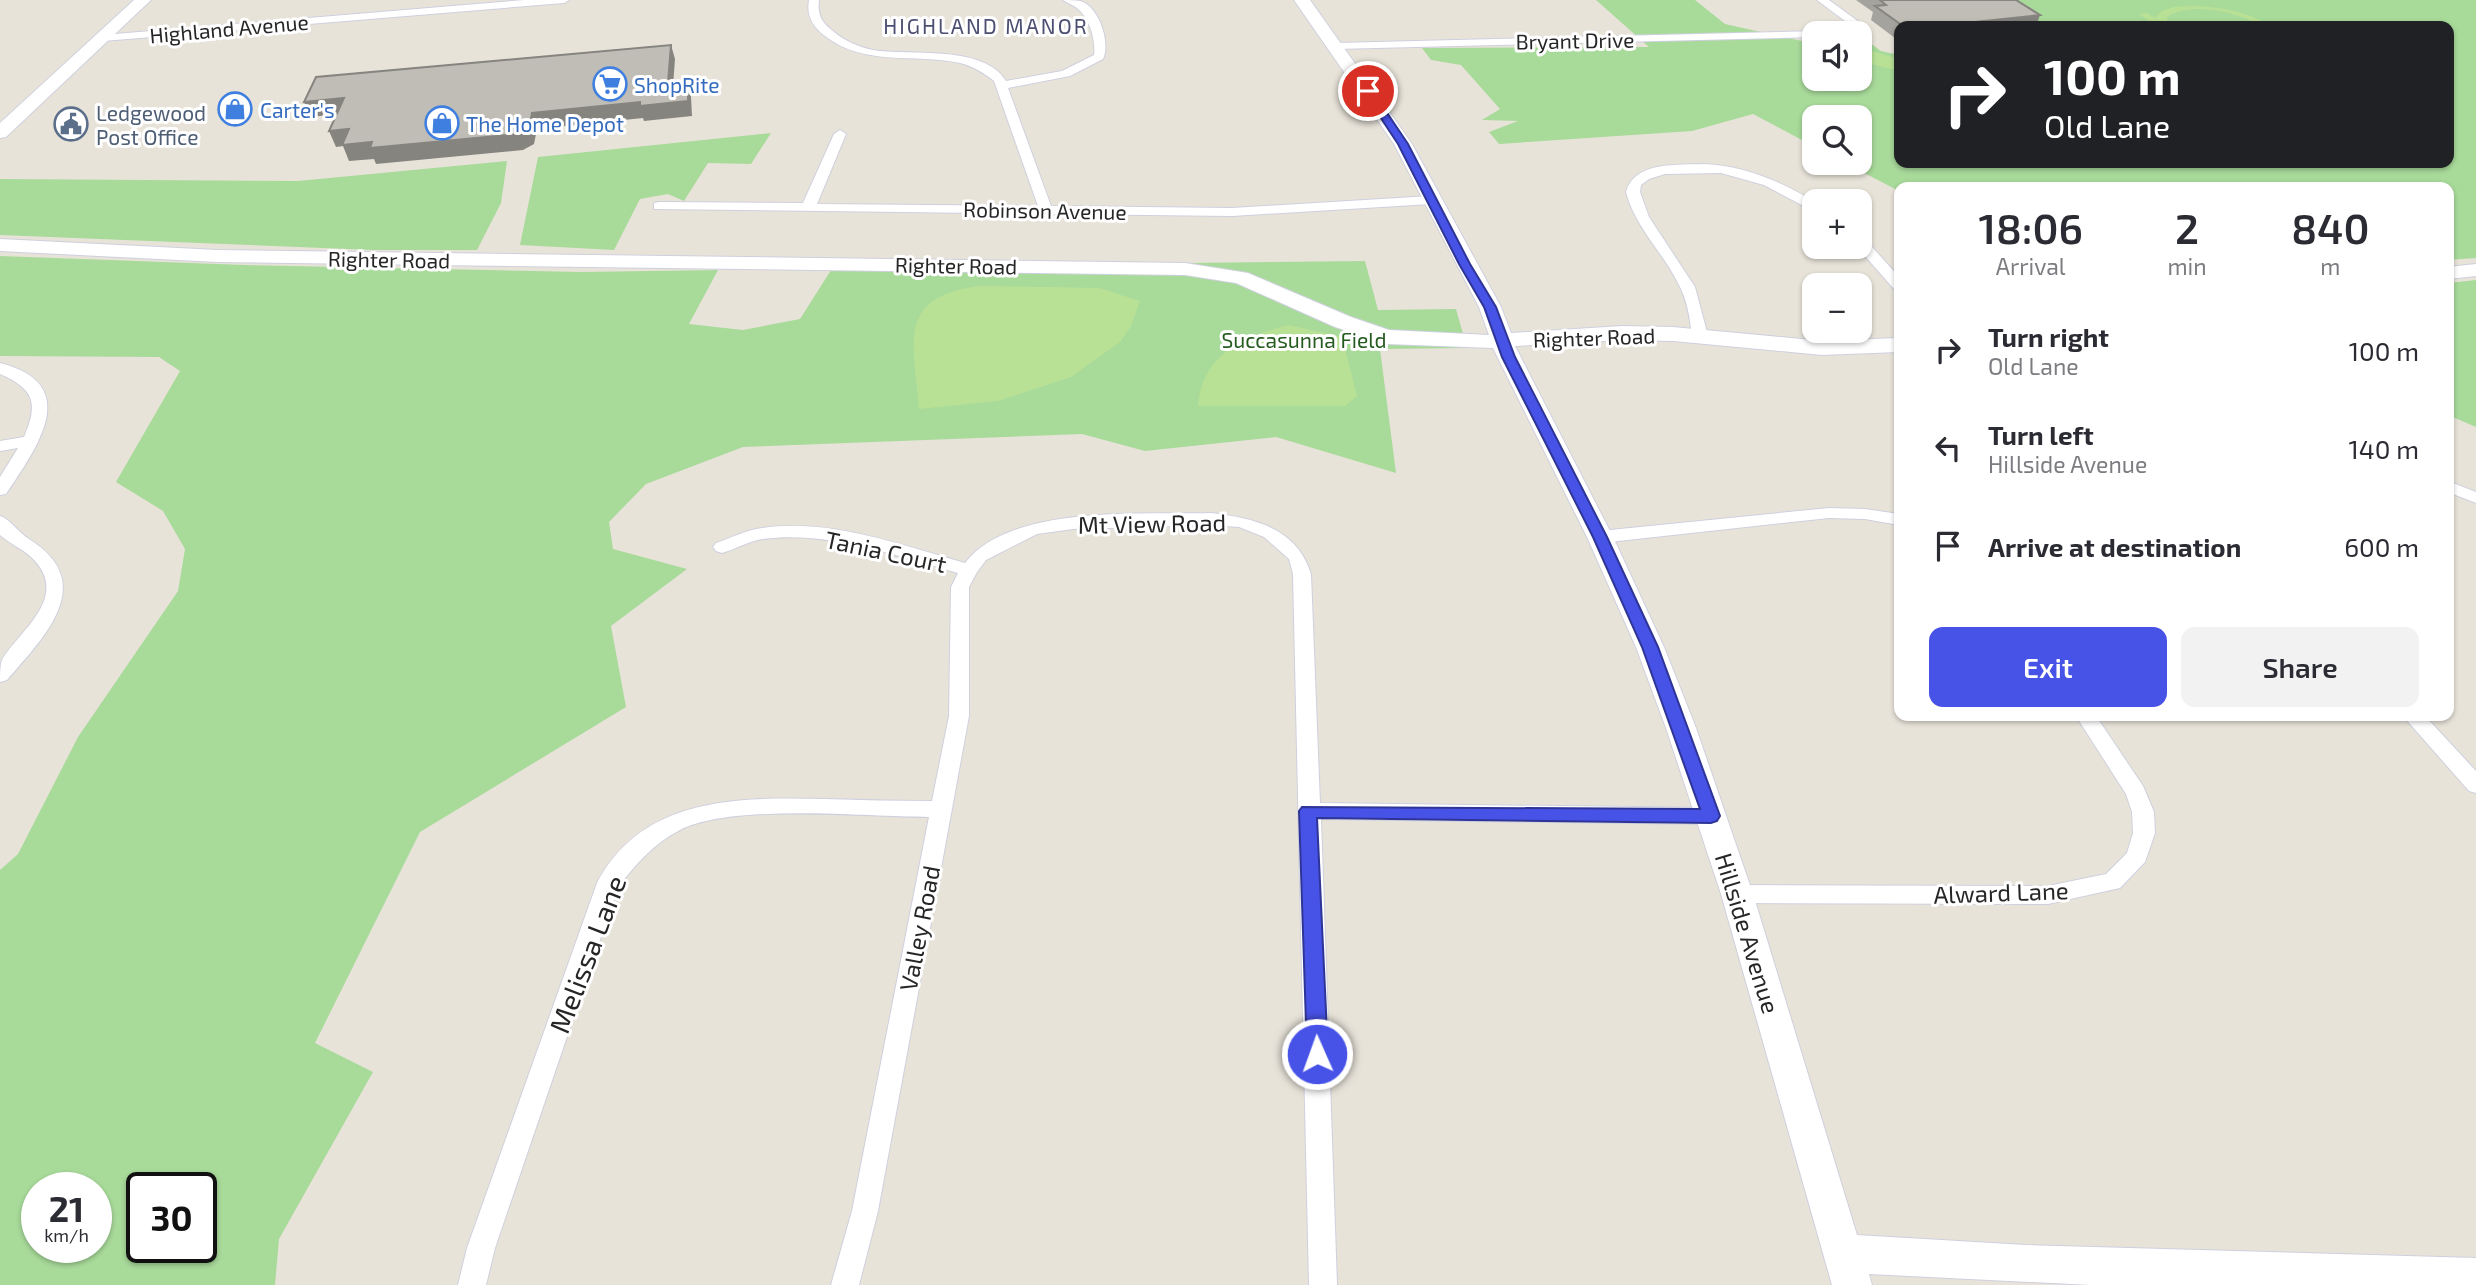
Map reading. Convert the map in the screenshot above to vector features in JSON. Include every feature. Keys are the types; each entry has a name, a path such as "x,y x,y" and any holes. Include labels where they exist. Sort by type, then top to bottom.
{"street":[{"path":"0,133 143,0"},
{"name":"Highland Avenue","path":"103,38 564,0"},
{"path":"814,0 813,13 818,23 843,45 883,55 963,60 986,69 1002,85 1046,209"},
{"path":"1002,85 1067,72 1086,66 1099,57 1101,46 1090,16 1083,7 1068,0"},
{"name":"Hillside Avenue","path":"1302,0 1390,122 1490,307 1508,357 1600,537 1650,647 1737,894 1847,1269"},
{"path":"1822,0 1851,21"},
{"name":"Bryant Drive","path":"1336,46 1802,34"},
{"path":"808,208 841,134"},
{"path":"1700,337 1696,307 1684,281 1638,211 1631,194 1633,185 1645,176 1664,171 1715,168 1759,177 1802,201"},
{"name":"Robinson Avenue","path":"659,206 1232,212 1431,200"},
{"name":"Righter Road","path":"0,245 218,256 1185,269 1241,277 1361,329 1387,337 1425,341 1503,340 1622,333 1822,348 1894,345"},
{"path":"1872,256 1894,280"},
{"path":"2454,272 2476,270"},
{"path":"1425,341 1461,330 1490,307"},
{"path":"0,368 21,374 34,384 40,397 42,413 30,441 0,490"},
{"path":"0,446 30,441"},
{"path":"2454,489 2476,498"},
{"path":"1600,537 1829,513 1865,514 1894,519"},
{"name":"Mt View Road","path":"969,570 980,556 1033,529 1073,523 1211,519 1242,522 1270,533 1297,556 1302,574 1308,722 1308,811 1323,1215 1323,1285"},
{"path":"0,522 2,527 43,558 53,573 56,588 52,609 0,675"},
{"name":"Tania Court","path":"722,547 765,533 819,535 856,540 969,570"},
{"name":"Valley Road","path":"845,1285 865,1211 959,716 960,587 969,570"},
{"name":"Alward Lane","path":"1737,894 2048,895 2112,882 2134,862 2138,853 2144,833 2143,812 2136,792 2089,721"},
{"path":"2418,721 2476,785"},
{"name":"Melissa Lane","path":"472,1285 481,1248 608,883 638,846 686,817 736,806 941,810"},
{"path":"1308,811 1711,816"},
{"path":"1847,1269 2026,1264 2201,1278 2305,1271 2476,1278"}],"green space":[{"path":"1596,0 1695,0 1725,24 1802,41 1802,91 1872,91 1872,44 1881,51 1894,54 1894,168 2454,168 2454,21 2034,21 2003,0 2476,0 2476,258 2454,260 2454,182 1894,182 1894,188 1868,175 1872,175 1872,105 1802,105 1802,140 1753,114 1692,131 1499,144 1489,132 1518,121 1482,120 1500,109 1461,65 1431,60 1422,48 1649,47"},
{"path":"2199,6 2224,9 2262,21 2206,9 2175,13 2167,17 2167,21 2150,21 2139,14 2147,13 2155,18 2162,11 2174,7"},
{"path":"1872,51 1894,58 1894,70 1872,64"},
{"path":"771,133 751,164 708,163 684,201 668,194 640,199 614,250 520,245 538,157"},
{"path":"507,161 501,203 477,250 374,250 0,235 0,179 298,181"},
{"name":"Succasunna Field","path":"0,256 245,265 581,272 718,270 689,324 743,330 800,319 833,267 1365,261 1378,310 1456,309 1467,348 1380,349 1396,473 1276,437 1145,451 1082,434 743,447 646,484 609,522 613,549 687,569 611,626 626,707 420,832 315,1043 373,1072 279,1239 275,1285 0,1285 0,870 18,854 78,737 178,591 185,549 163,511 116,482 180,371 159,357 0,356"},
{"path":"2476,280 2476,427 2454,418 2454,282"},
{"path":"979,286 1099,288 1140,301 1131,326 1120,342 1071,377 998,401 919,409 914,344 916,327 922,312 933,301 952,292"},
{"name":"Succasunna Field","path":"1289,325 1342,337 1357,396 1345,406 1198,406 1207,373 1216,361 1241,342"}],"building":[{"path":"1880,0 2016,0 2040,15 1984,21 1896,21 1875,6 1886,5"},
{"path":"671,45 668,83 688,81 688,101 640,106 640,102 532,113 529,129 518,134 370,148 372,142 342,145 349,129 329,131 344,98 304,102 316,77"}],"place":[{"name":"ShopRite","path":"610,84"},
{"name":"Carter's","path":"235,109"},
{"name":"The Home Depot","path":"442,123"},
{"name":"Ledgewood Post Office","path":"71,124"}],"district":[{"name":"HIGHLAND MANOR","path":"986,25"}],"route":[{"path":"1317,1054 1308,811 1711,816 1650,647 1600,537 1508,357 1490,307 1403,144 1368,91"}]}
